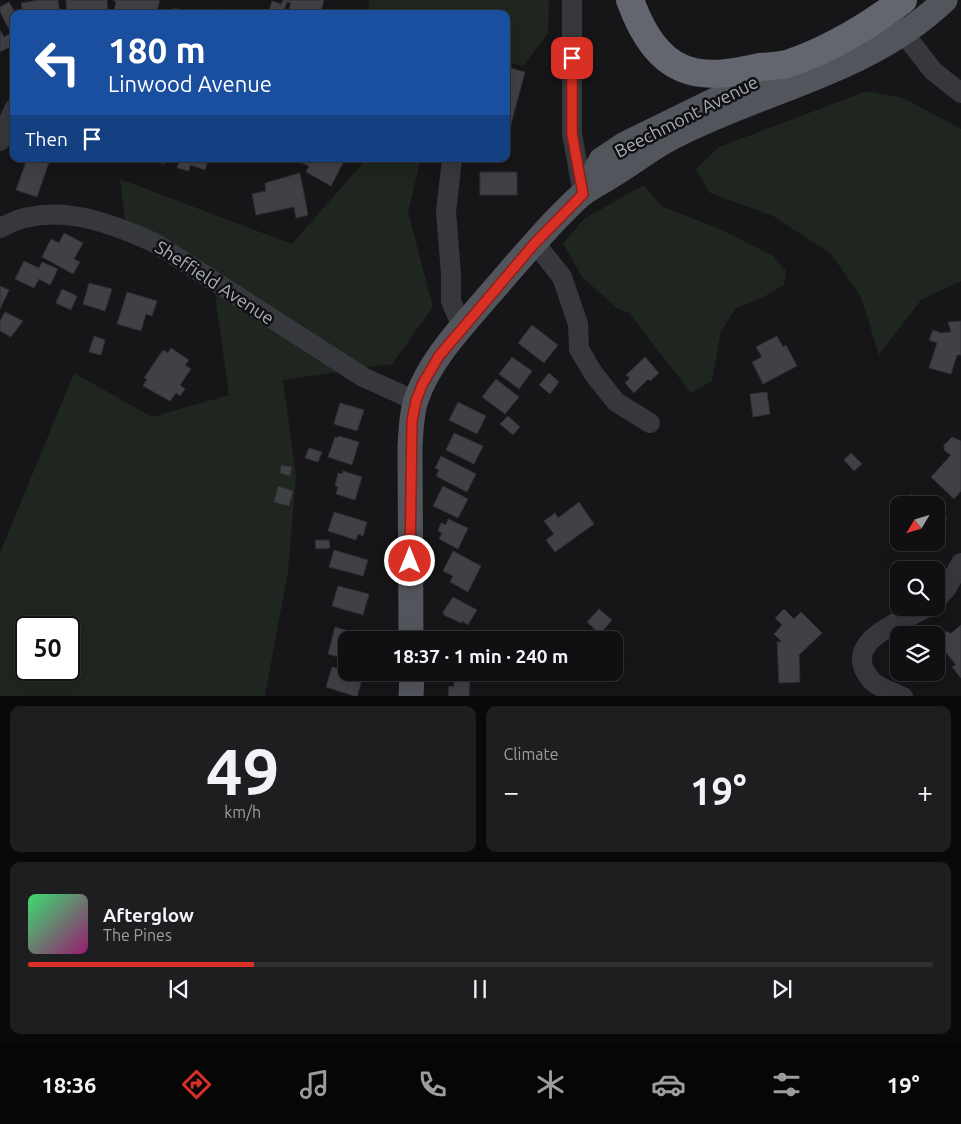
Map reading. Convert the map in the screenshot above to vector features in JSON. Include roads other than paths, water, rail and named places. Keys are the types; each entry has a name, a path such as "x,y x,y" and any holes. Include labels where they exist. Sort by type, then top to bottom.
{"highway":[{"path":"630,0 636,17 648,37 662,54 680,68 698,74 719,73 789,63"},
{"name":"Beechmont Avenue","path":"789,63 842,39 895,6"}],"main road":[{"name":"Beechmont Avenue","path":"583,194 676,135 716,117 840,68 903,34 945,0"},
{"name":"Beechmont Avenue","path":"583,194 601,160 625,144 789,63"},
{"path":"411,631 410,448 416,401 430,370 462,327 535,243 583,194"},
{"path":"411,696 412,681"}],"street":[{"path":"572,0 572,134 583,194"},
{"path":"895,6 903,34 933,71 961,93"},
{"path":"0,141 10,119"},
{"path":"452,162 446,212 451,274 451,301 462,327"},
{"name":"Sheffield Avenue","path":"0,228 30,216 74,215 126,230 155,242 363,377 416,401"},
{"path":"535,243 562,277 578,324 579,348 593,374 616,402 650,423"},
{"path":"945,590 961,563"},
{"path":"903,696 873,682 866,670 863,658 865,646 888,626 909,616"}]}
